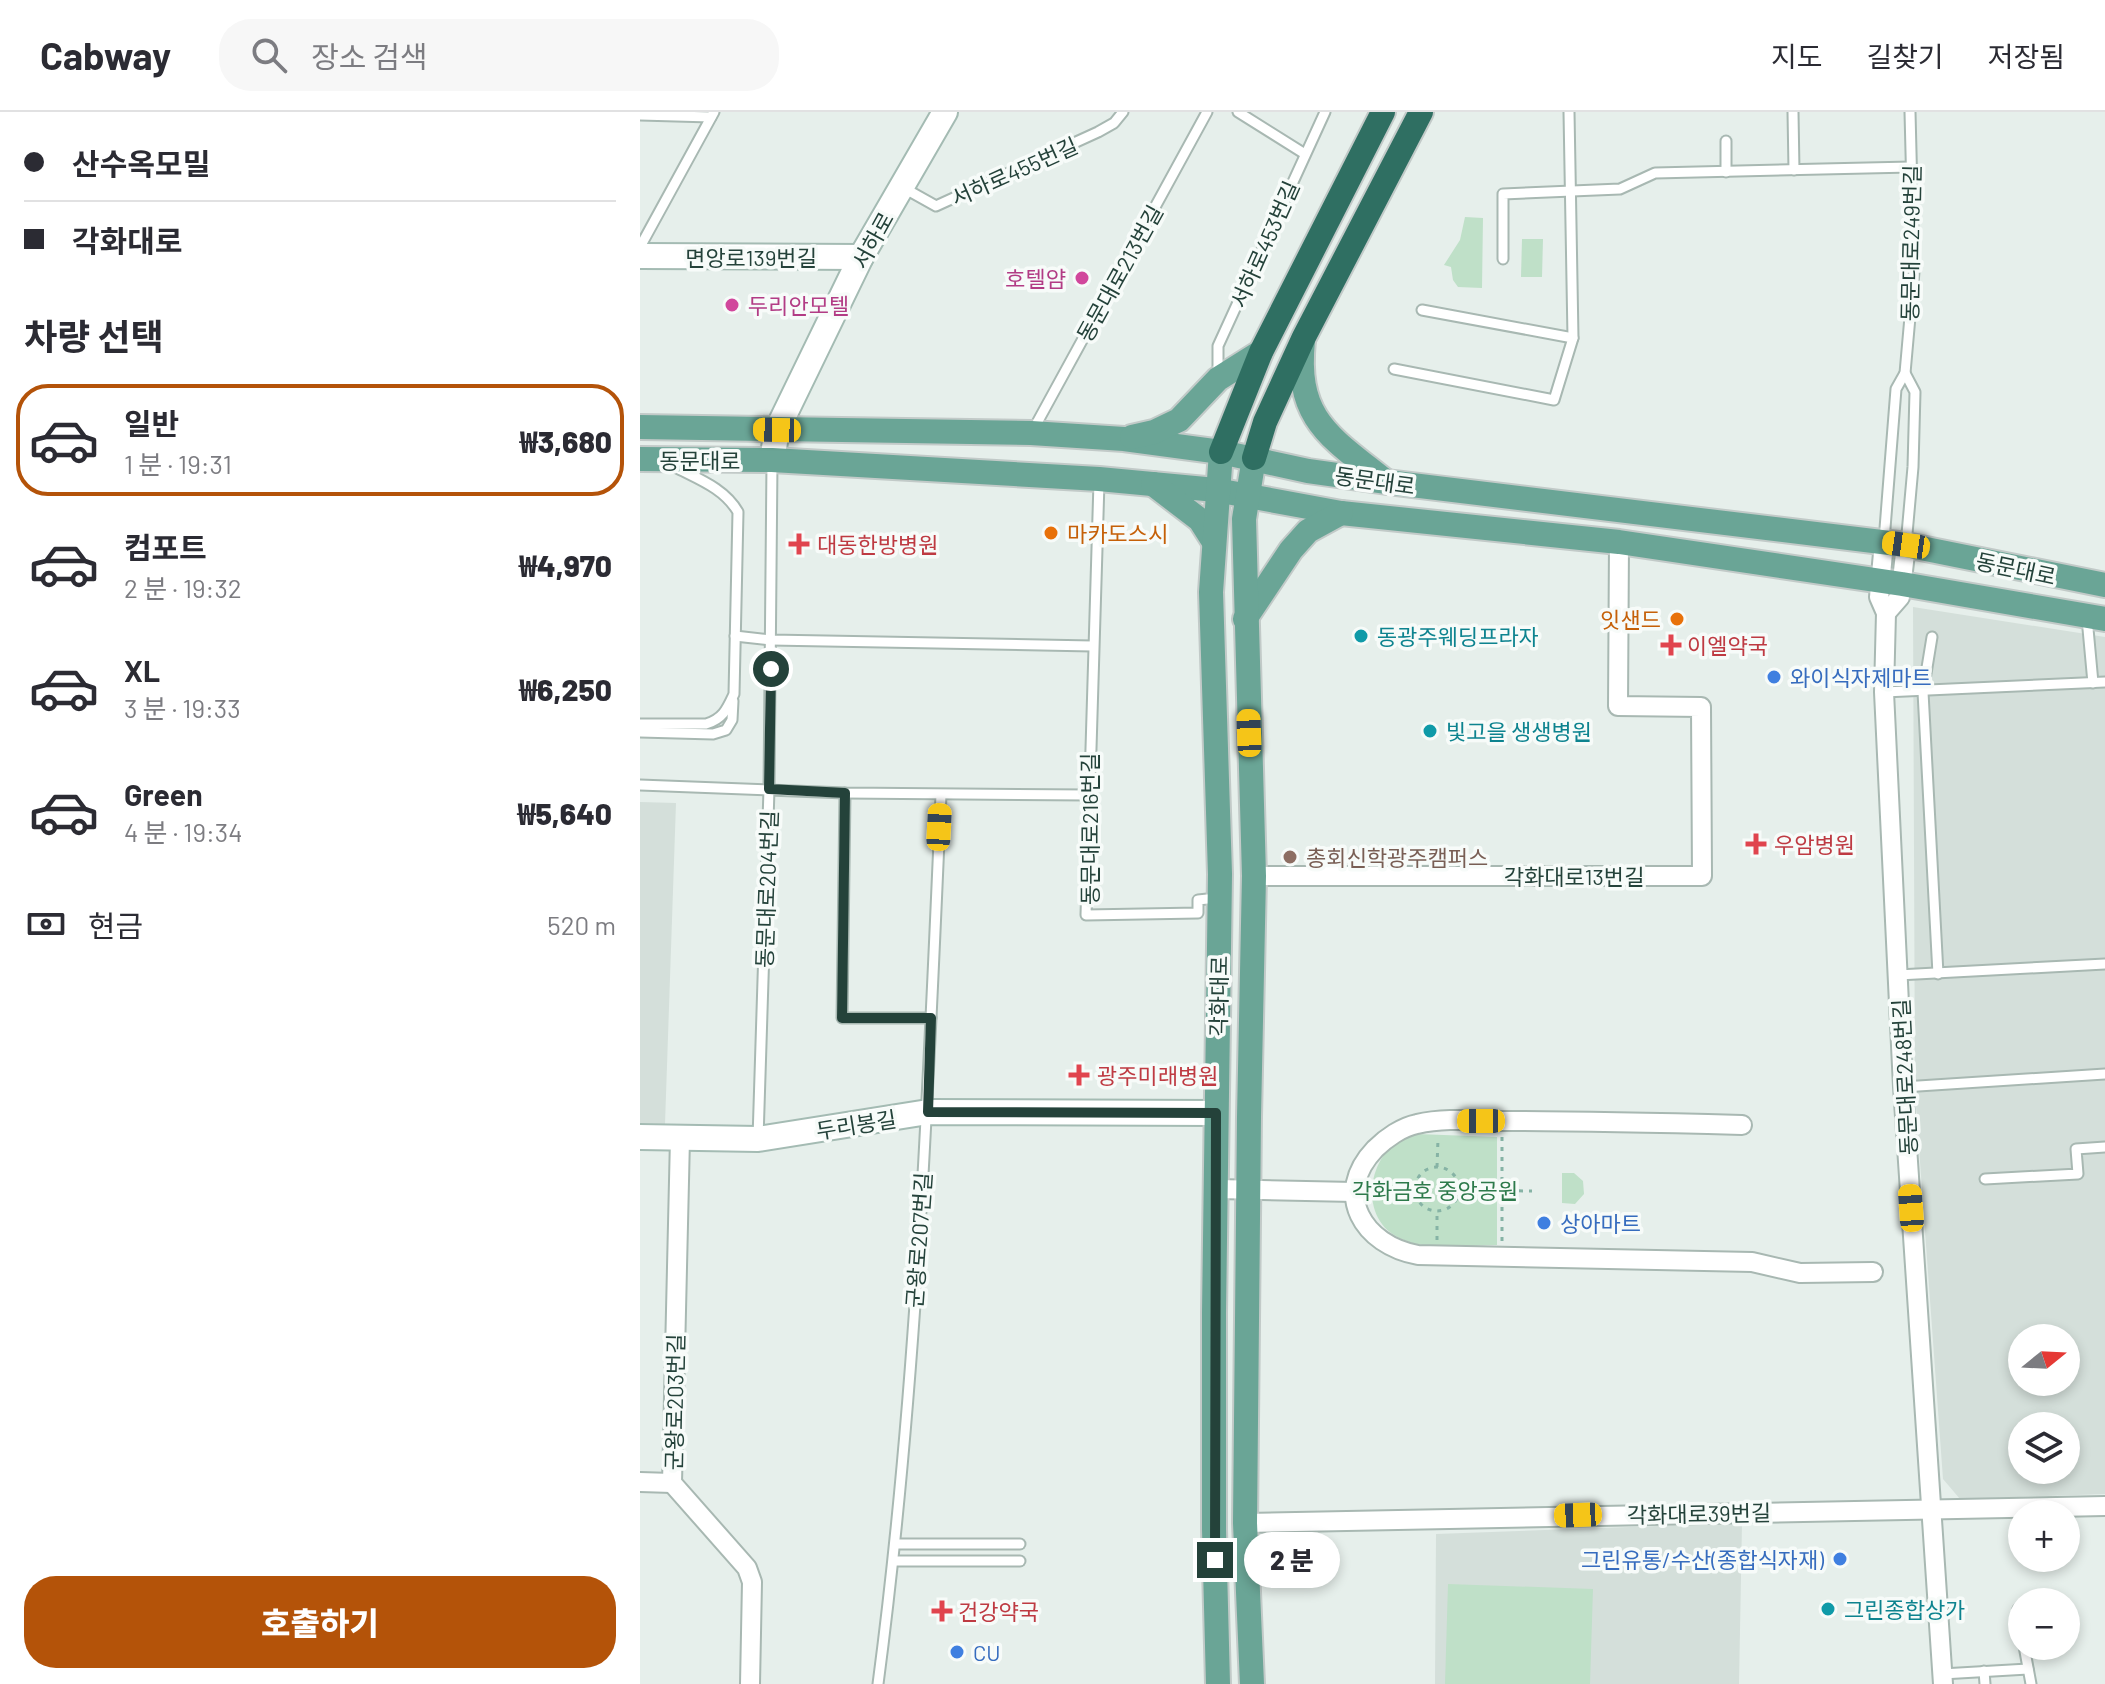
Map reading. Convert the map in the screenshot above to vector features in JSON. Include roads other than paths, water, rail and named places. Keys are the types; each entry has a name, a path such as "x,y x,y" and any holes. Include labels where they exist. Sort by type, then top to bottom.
{"highway":[{"path":"1221,452 1261,352 1383,112"},
{"path":"1254,458 1265,422 1304,337 1421,112"}],"main road":[{"path":"1304,337 1300,368 1303,390 1315,415 1328,435 1387,482"},
{"path":"1124,439 1154,432 1179,420 1218,379 1261,352"},
{"name":"동문대로","path":"640,427 1031,433 1124,439 1221,452 1308,471 1387,482 1895,543 2102,582"},
{"name":"각화대로","path":"1218,1684 1214,1529 1220,898 1211,592 1221,452"},
{"name":"각화대로","path":"1252,1684 1245,1523 1254,876 1244,519 1254,458"},
{"name":"동문대로","path":"651,459 772,460 1099,479 1216,490 1341,513 1619,542 1891,582 2096,617"},
{"path":"1153,484 1200,520 1214,542"},
{"path":"1245,619 1291,550 1308,531 1341,513"}],"street":[{"name":"서하로","path":"772,460 777,430 861,257 945,112"},
{"name":"면앙로139번길","path":"640,256 861,257"},
{"name":"각화대로13번길","path":"1254,876 1702,876 1701,707 1618,706 1619,542"},
{"name":"동문대로248번길","path":"1895,543 1891,582 1879,597 1886,613 1884,692 1903,1087 1942,1679"},
{"name":"두리봉길","path":"640,1137 758,1139 928,1112 1216,1113"},
{"path":"1742,1125 1502,1121 1416,1124 1380,1144 1358,1169 1354,1200 1363,1220 1386,1243 1403,1252 1437,1256 1752,1262 1800,1273 1873,1272"},
{"name":"군왕로203번길","path":"680,1138 672,1483 747,1568 752,1582 750,1684"},
{"path":"1218,1189 1354,1192"},
{"path":"640,1482 672,1483"},
{"name":"각화대로39번길","path":"1245,1523 2105,1506"}],"lane":[{"name":"서하로455번길","path":"901,187 936,206 1098,132 1114,123 1123,112"},
{"name":"동문대로213번길","path":"1031,433 1207,112"},
{"path":"1238,112 1305,154"},
{"name":"서하로453번길","path":"1218,379 1218,346 1325,112"},
{"path":"1394,369 1554,400 1573,338 1569,112"},
{"path":"1793,112 1794,170"},
{"name":"동문대로249번길","path":"1895,543 1896,389 1905,373 1914,272 1910,112"},
{"path":"640,115 713,115 640,247"},
{"path":"1726,141 1726,172"},
{"path":"1503,259 1503,194 1620,189 1655,173 1911,167"},
{"path":"1422,310 1573,338"},
{"name":"동문대로249번길","path":"1895,543 1913,467 1915,392 1905,373"},
{"path":"640,732 713,734 726,730 732,720 734,694 738,512 732,501 716,488 651,459"},
{"name":"동문대로204번길","path":"758,1139 769,789 772,460"},
{"name":"동문대로216번길","path":"1099,479 1086,915 1198,913 1198,900 1220,898"},
{"path":"2093,683 2096,617"},
{"path":"735,636 771,640 1092,646"},
{"path":"1932,637 1923,692 1938,974"},
{"path":"1884,692 2105,682"},
{"path":"640,724 706,724 725,713 734,694"},
{"path":"640,785 845,793 1088,795"},
{"path":"845,793 842,1018 931,1018"},
{"name":"군왕로207번길","path":"878,1684 896,1544 928,1112 941,795"},
{"path":"1898,975 2105,964"},
{"path":"1903,1087 2105,1074"},
{"path":"1985,1179 2078,1174 2076,1149 2105,1147"},
{"path":"896,1544 1020,1544"},
{"path":"894,1561 1020,1561"},
{"path":"2026,1660 2031,1684"},
{"path":"1942,1679 1984,1671 2028,1669"},
{"path":"1984,1671 1985,1684"}],"place":[{"name":"호텔얌","path":"1082,278"},
{"name":"두리안모텔","path":"732,305"},
{"name":"마카도스시","path":"1051,533"},
{"name":"대동한방병원","path":"799,544"},
{"name":"잇샌드","path":"1677,619"},
{"name":"동광주웨딩프라자","path":"1361,636"},
{"name":"이엘약국","path":"1671,645"},
{"name":"와이식자제마트","path":"1774,677"},
{"name":"빛고을 생생병원","path":"1430,731"},
{"name":"우암병원","path":"1756,844"},
{"name":"총회신학광주캠퍼스","path":"1290,857"},
{"name":"광주미래병원","path":"1079,1075"},
{"name":"상아마트","path":"1544,1223"},
{"name":"그린유통/수산(종합식자재)","path":"1840,1559"},
{"name":"그린종합상가","path":"1828,1609"},
{"name":"건강약국","path":"942,1611"},
{"name":"CU","path":"957,1652"}],"park label":[{"name":"각화금호 중앙공원","path":"1435,1190"}]}
